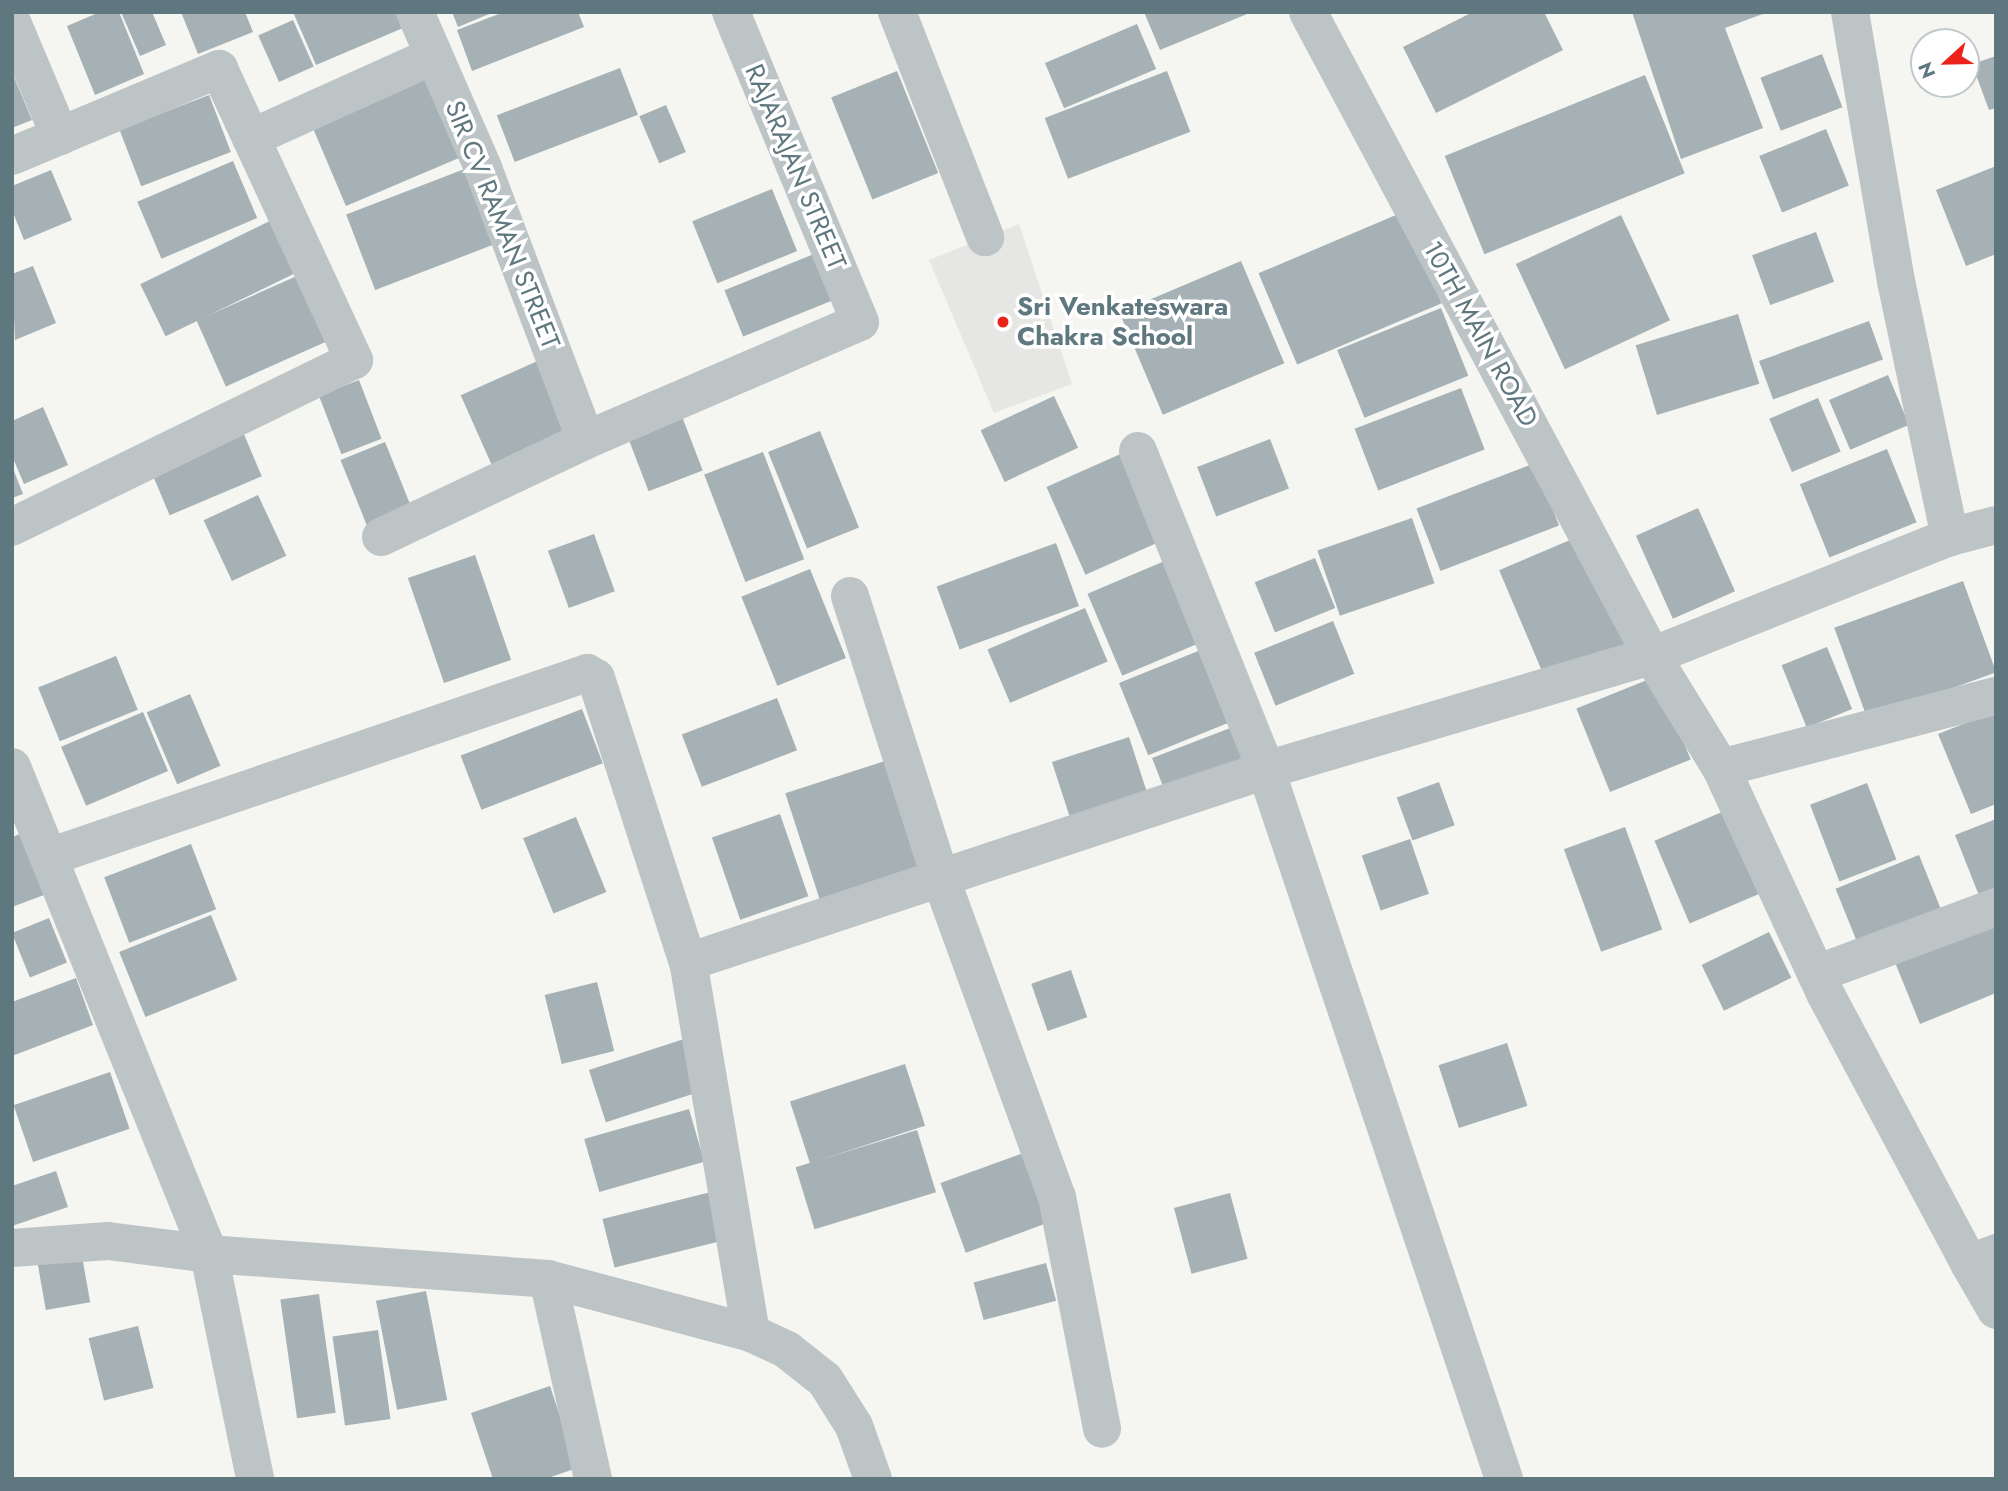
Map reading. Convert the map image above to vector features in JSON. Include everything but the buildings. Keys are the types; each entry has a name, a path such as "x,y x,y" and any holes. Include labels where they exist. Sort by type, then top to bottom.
{"street":[{"name":"SIR CV RAMAN STREET","path":"415,12 483,168 586,440"},
{"name":"RAJARAJAN STREET","path":"586,440 860,322 731,12"},
{"path":"897,12 985,237"},
{"name":"10TH MAIN ROAD","path":"1308,12 1653,656 1721,768 1816,974 1982,1258 1996,1310"},
{"path":"1850,12 1893,267 1950,537"},
{"path":"12,22 60,136"},
{"path":"251,138 433,56"},
{"path":"12,156 219,69 354,360 12,527"},
{"path":"381,537 586,440"},
{"path":"1138,451 1266,770 1504,1479"},
{"path":"688,962 1266,770 1653,656 1950,537 1996,525"},
{"path":"850,596 941,879 1057,1197 1101,1429"},
{"path":"49,857 587,673 596,678 688,962 751,1333"},
{"path":"1721,768 1996,696"},
{"path":"12,767 209,1254 255,1479"},
{"path":"1816,974 1996,907"},
{"path":"12,1248 108,1241 209,1254 548,1279 751,1333 787,1350 825,1380 854,1426 873,1479"},
{"path":"548,1279 593,1479"}],"shaded area":[{"name":"Sri Venkateswara Chakra School","path":"1019,224 1072,384 994,413 929,260"}],"place":[{"name":"Sri Venkateswara Chakra School","path":"1003,322"}]}
